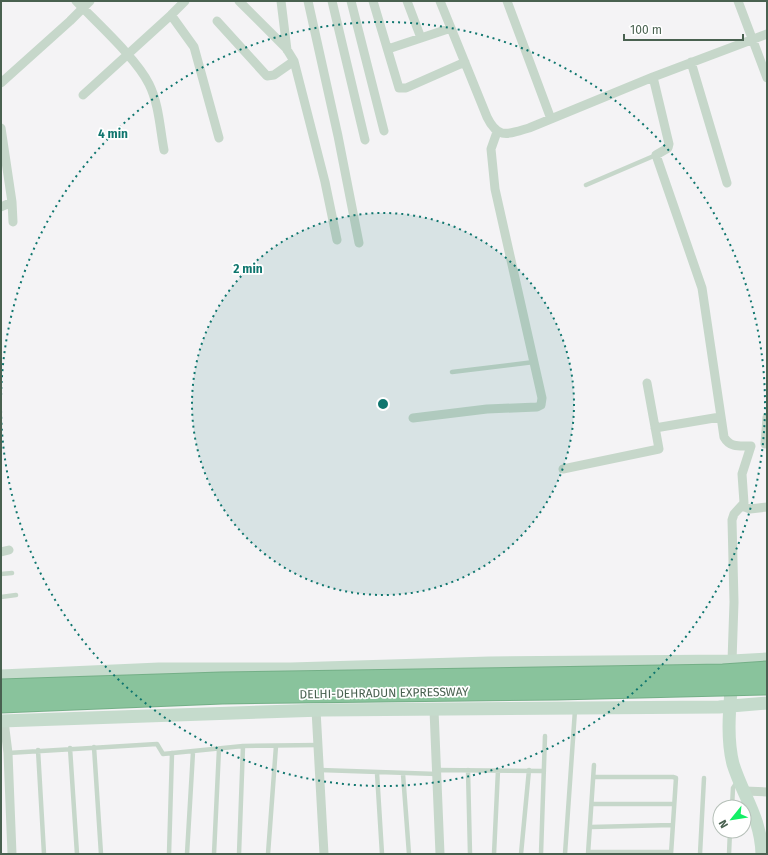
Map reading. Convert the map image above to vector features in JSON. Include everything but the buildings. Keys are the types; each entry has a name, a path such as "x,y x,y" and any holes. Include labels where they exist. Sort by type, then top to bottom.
{"highway":[{"name":"DELHI-DEHRADUN EXPRESSWAY","path":"1,688 221,681 723,673 767,670"},
{"name":"DELHI-DEHRADUN EXPRESSWAY","path":"1,704 230,695 565,691 767,686"}],"street":[{"path":"76,1 127,55 150,85 154,97 164,150"},
{"path":"1,83 90,1"},
{"path":"83,94 171,16 185,1"},
{"path":"239,1 288,50 294,60 326,182 337,240"},
{"path":"281,1 288,50"},
{"path":"308,1 338,136 359,243"},
{"path":"332,1 365,140"},
{"path":"351,1 384,131"},
{"path":"373,1 388,49 397,85 403,89 465,62"},
{"path":"407,1 420,38"},
{"path":"440,1 487,117 497,132 508,134 551,119 691,62 767,34"},
{"path":"507,1 551,119"},
{"path":"738,1 767,78"},
{"path":"171,16 194,47 220,138"},
{"path":"217,21 267,76 274,76 294,60"},
{"path":"388,49 451,28"},
{"path":"691,62 727,183"},
{"path":"653,77 669,144 668,148 656,155 702,288 720,417 726,442 736,446 766,444 767,417"},
{"path":"1,128 5,177 12,202 13,222"},
{"path":"413,418 487,409 541,405 542,398 495,189 491,149 497,132"},
{"path":"1,207 12,202"},
{"path":"563,469 657,450 659,446 647,383"},
{"path":"656,428 720,417"},
{"path":"751,446 742,474 744,500 742,506 734,514 732,520 734,602 730,741 733,764 759,827 762,854"},
{"path":"742,506 750,509 767,508"},
{"path":"1,676 160,669 292,669 435,664 732,661 767,659"},
{"path":"12,854 8,753 3,721 316,710 730,706 767,703"},
{"path":"316,710 324,854"},
{"path":"434,710 440,854"},
{"path":"742,786 767,792"}],"lane":[{"path":"586,185 656,155"},
{"path":"452,372 534,362"},
{"path":"1,574 12,573"},
{"path":"1,597 16,595"},
{"path":"565,854 575,708"},
{"path":"541,854 544,736"},
{"path":"8,753 70,748 157,744 161,753 193,752 243,746 318,745"},
{"path":"239,854 243,746"},
{"path":"268,854 276,746"},
{"path":"94,747 101,854"},
{"path":"70,748 77,854"},
{"path":"214,854 219,749"},
{"path":"38,750 44,854"},
{"path":"187,854 193,752"},
{"path":"169,854 172,753"},
{"path":"594,765 591,827 588,853 671,853 672,825 677,780 675,777 594,777"},
{"path":"320,770 403,774 468,770 544,771"},
{"path":"468,770 470,854"},
{"path":"494,854 498,770"},
{"path":"522,854 529,770"},
{"path":"377,773 382,854"},
{"path":"403,774 409,854"},
{"path":"700,854 704,778"},
{"path":"732,799 734,785 742,786"},
{"path":"592,804 674,804"},
{"path":"591,827 672,825"},
{"path":"729,854 730,839"}]}
